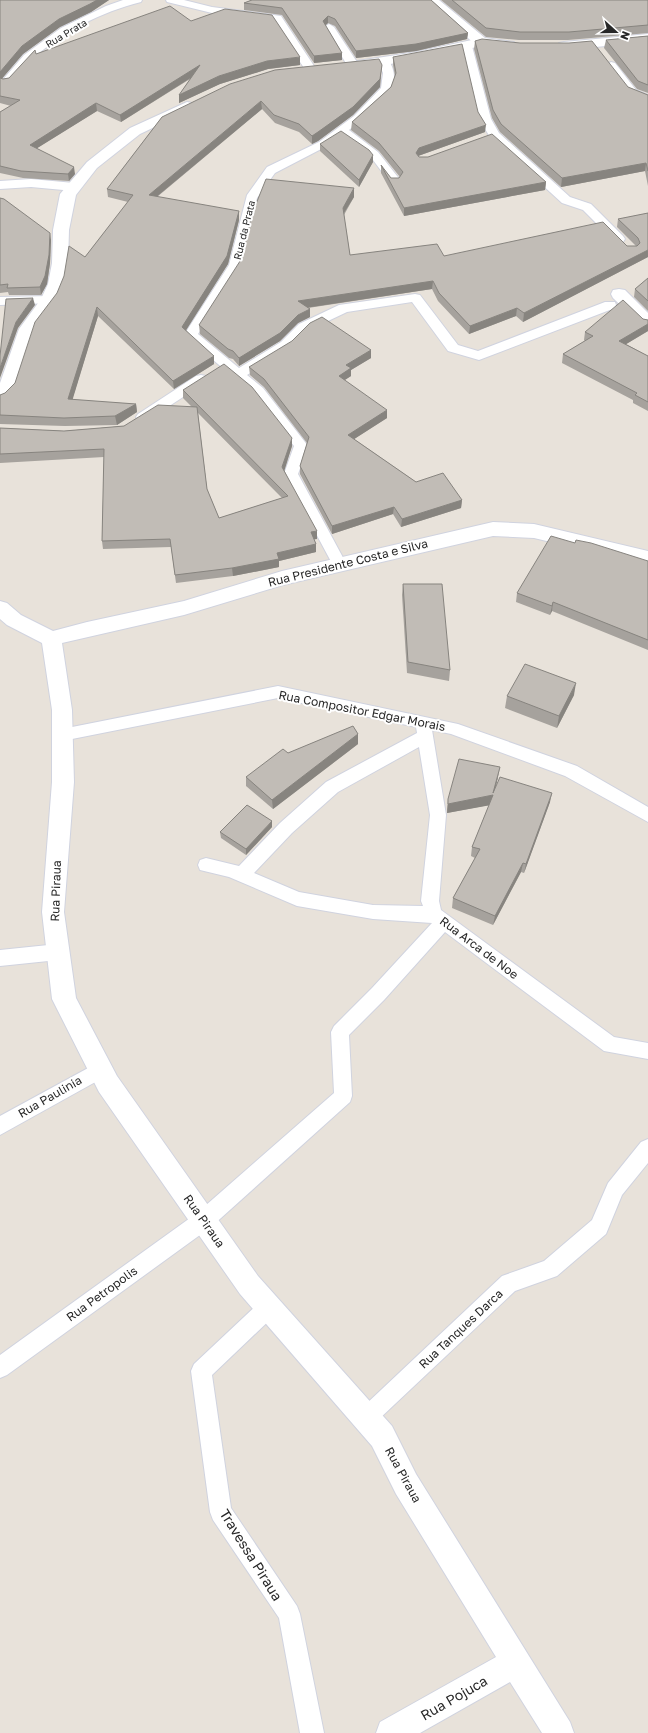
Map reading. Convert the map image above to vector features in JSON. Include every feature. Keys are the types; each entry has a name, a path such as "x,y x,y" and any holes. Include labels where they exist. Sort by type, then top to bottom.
{"street":[{"path":"431,0 474,44"},
{"path":"549,46 593,44 648,38"},
{"path":"324,68 384,61 474,44 525,46"},
{"path":"0,396 6,391 27,329 49,300 56,284 60,263 61,230 68,194 92,165 135,131 197,101"},
{"path":"614,300 648,322"},
{"name":"Rua Presidente Costa e Silva","path":"52,638 184,608 282,578 493,530 534,532 648,558"},
{"path":"0,609 14,620 52,638"},
{"name":"Rua Piraua","path":"52,638 62,710 63,782 53,912 64,999 108,1084 268,1308 382,1436 406,1484 559,1733"},
{"name":"Rua Pojuca","path":"391,1733 516,1662"}],"lane":[{"name":"Rua Prata","path":"5,82 29,56 66,30 104,11 126,2 137,0"},
{"path":"171,0 212,10 277,18 324,68"},
{"path":"324,68 329,27"},
{"path":"474,44 484,119 494,135 566,200 587,207 626,246"},
{"path":"593,44 632,92 648,99"},
{"name":"Rua da Prata","path":"226,363 191,335 235,265 251,198 271,170 322,144 358,118 386,89 388,73 384,61"},
{"path":"341,130 374,154 395,181"},
{"path":"480,140 494,135"},
{"path":"0,185 31,183 74,186"},
{"path":"238,374 286,345 304,327 344,308 415,298 453,348 479,356 614,300"},
{"path":"0,301 49,300"},
{"path":"132,423 226,363 258,391 301,446 291,474 340,565"},
{"name":"Rua Compositor Edgar Morais","path":"62,735 278,692 425,728 452,728 571,771 648,815"},
{"path":"241,875 286,828 332,787 425,728"},
{"name":"Rua Arca de Noe","path":"425,728 438,815 430,901 439,919 610,1045 648,1052"},
{"path":"206,865 241,875 297,899 373,912 439,919"},
{"name":"Rua Petropolis","path":"0,1368 204,1220 342,1096 340,1032 378,994 439,919"},
{"path":"0,958 58,952"},
{"name":"Rua Paulinia","path":"0,1126 101,1069"},
{"name":"Rua Tanques Darca","path":"371,1413 509,1283 550,1269 599,1227 615,1189 648,1148"},
{"name":"Travessa Piraua","path":"268,1308 201,1372 221,1512 289,1614 312,1733"}],"building":[{"path":"0,0 97,0 59,19 22,46 0,72"},
{"path":"252,0 431,0 468,33 416,44 356,51 335,19 328,16 323,21 342,53 314,56 282,8 244,3"},
{"path":"452,0 648,0 648,25 569,32 520,32 486,28"},
{"path":"170,6 191,21 225,9 272,15 300,57 267,61 219,76 179,95 200,65 120,115 96,103 30,145 74,167 68,174 21,171 0,166 0,112 20,100 0,96 0,78 9,78 35,50 36,54"},
{"path":"648,36 648,85 638,81 606,40"},
{"path":"482,39 520,43 569,43 592,41 628,87 648,95 648,171 646,163 562,178 501,124 493,110 475,41"},
{"path":"462,44 478,112 486,125 419,148 416,153 419,157 428,157 492,134 546,182 404,208 381,165 391,178 399,178 403,172 379,143 352,122 391,87 396,73 393,57"},
{"path":"379,59 382,65 380,79 353,107 312,136 299,124 274,115 261,101 149,195 239,211 227,256 182,327 214,356 173,381 97,307 68,399 136,404 115,416 64,418 0,415 0,395 5,393 15,383 35,322 57,293 64,276 69,246 85,257 133,195 107,189 162,117 230,84 275,70"},
{"path":"341,131 369,150 373,155 359,180 320,144"},
{"path":"266,179 354,188 343,208 350,255 437,244 444,256 603,222 627,246 637,246 640,243 638,238 618,219 648,213 648,250 524,313 517,308 470,326 439,293 433,281 298,301 310,309 298,315 280,333 239,358 233,351 228,349 199,325 242,258 252,214"},
{"path":"0,198 4,199 50,233 49,255 45,276 40,287 7,288 8,284 0,285"},
{"path":"648,278 648,301 635,289"},
{"path":"33,298 16,322 0,368 6,299"},
{"path":"623,300 643,319 648,320 648,324 619,341 648,356 648,402 635,395 637,393 563,354 593,336 585,332"},
{"path":"322,317 371,350 346,365 351,368 339,376 387,410 348,435 416,482 443,473 462,500 402,519 394,507 332,526 300,466 309,437 264,379 249,367 292,341 310,323"},
{"path":"224,364 252,387 292,438 282,467 317,531 311,532 316,544 277,553 279,559 232,568 175,575 170,539 102,541 104,449 0,454 0,428 64,431 124,426 158,405 197,407 207,489 219,518 288,496 183,390"},
{"path":"551,536 575,543 576,540 591,543 648,561 648,640 553,602 552,606 517,593"},
{"path":"403,584 442,584 450,670 408,662"},
{"path":"525,664 576,683 559,716 507,696"},
{"path":"353,726 358,734 272,800 246,777 283,749 288,753"},
{"path":"459,759 500,767 493,793 500,777 552,793 526,864 523,863 495,916 453,898 480,849 472,847 493,795 448,804"},
{"path":"247,805 272,821 246,849 220,832"}]}
